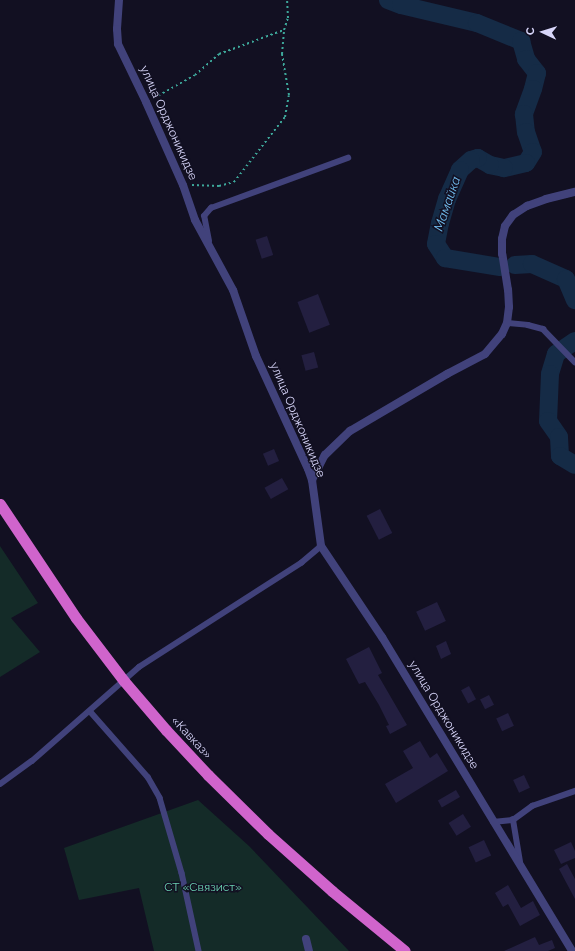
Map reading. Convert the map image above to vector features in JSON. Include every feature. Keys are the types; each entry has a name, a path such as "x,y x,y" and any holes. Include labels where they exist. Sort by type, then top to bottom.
{"highway":[{"name":"«Кавказ»","path":"0,504 76,618 124,680 177,742 268,834 332,891 405,951"}],"street":[{"name":"улица Орджоникидзе","path":"119,0 117,29 118,44 183,185 195,220 233,290 256,356 312,480 321,546 382,637 572,951"},
{"path":"312,480 325,455 350,431 447,374 485,354 502,334 507,323 509,306 508,290 502,254 502,239 505,226 513,215 527,206 546,199 575,192"},
{"path":"306,939 309,951"}],"lane":[{"path":"210,246 204,216 211,208 348,158"},
{"path":"507,323 528,325 544,329 575,362"},
{"path":"0,784 32,761 139,667 302,563 321,546"},
{"path":"90,711 148,777 160,798 182,873 199,951"},
{"path":"493,822 513,820 532,806 575,791"},
{"path":"513,820 520,864"}],"path":[{"path":"183,185 202,184 219,186 234,182 285,117 289,95 282,54 284,30 288,18 287,0"},
{"path":"146,102 195,75 219,54 284,30"}],"green space":[{"path":"0,546 38,603 11,618 40,652 0,677"},
{"name":"СТ «Связист»","path":"198,800 249,846 349,951 154,951 139,888 79,900 64,848"}],"building":[{"path":"267,236 273,255 262,259 256,240"},
{"path":"318,294 330,325 309,333 297,302"},
{"path":"314,352 318,367 306,371 301,355"},
{"path":"274,449 279,461 268,466 263,454"},
{"path":"282,478 288,489 271,499 265,488"},
{"path":"380,509 392,533 379,540 367,516"},
{"path":"437,602 446,621 425,631 416,612"},
{"path":"446,641 451,654 441,659 436,646"},
{"path":"369,647 382,673 378,675 407,725 390,734 386,726 389,725 379,705 365,682 359,684 346,659"},
{"path":"469,686 476,699 468,703 461,690"},
{"path":"489,695 494,705 485,709 480,700"},
{"path":"508,713 514,726 502,731 496,718"},
{"path":"420,741 430,758 437,753 448,771 396,803 385,784 413,768 403,751"},
{"path":"524,775 530,788 519,793 513,780"},
{"path":"456,790 460,797 442,807 438,800"},
{"path":"463,814 471,827 457,836 449,823"},
{"path":"484,840 491,855 476,863 469,847"},
{"path":"571,842 575,851 575,858 561,864 554,850"},
{"path":"567,864 575,879 575,899 559,869"},
{"path":"508,885 521,908 533,901 540,915 520,926 508,904 503,907 495,893"},
{"path":"535,937 539,945 552,940 555,948 548,951 504,951"}],"waterway":[{"name":"Мамайка","path":"388,0 401,5 477,23 521,41 526,59 537,73 524,114 526,132 533,152 526,163 504,168 490,165 478,158 471,160 460,170 447,199 440,223 436,244 445,258 500,267"},
{"name":"Мамайка","path":"515,265 532,264 566,279 575,300"},
{"name":"Мамайка","path":"575,341 556,354 550,374 548,421 559,437 560,456 575,465"}]}
